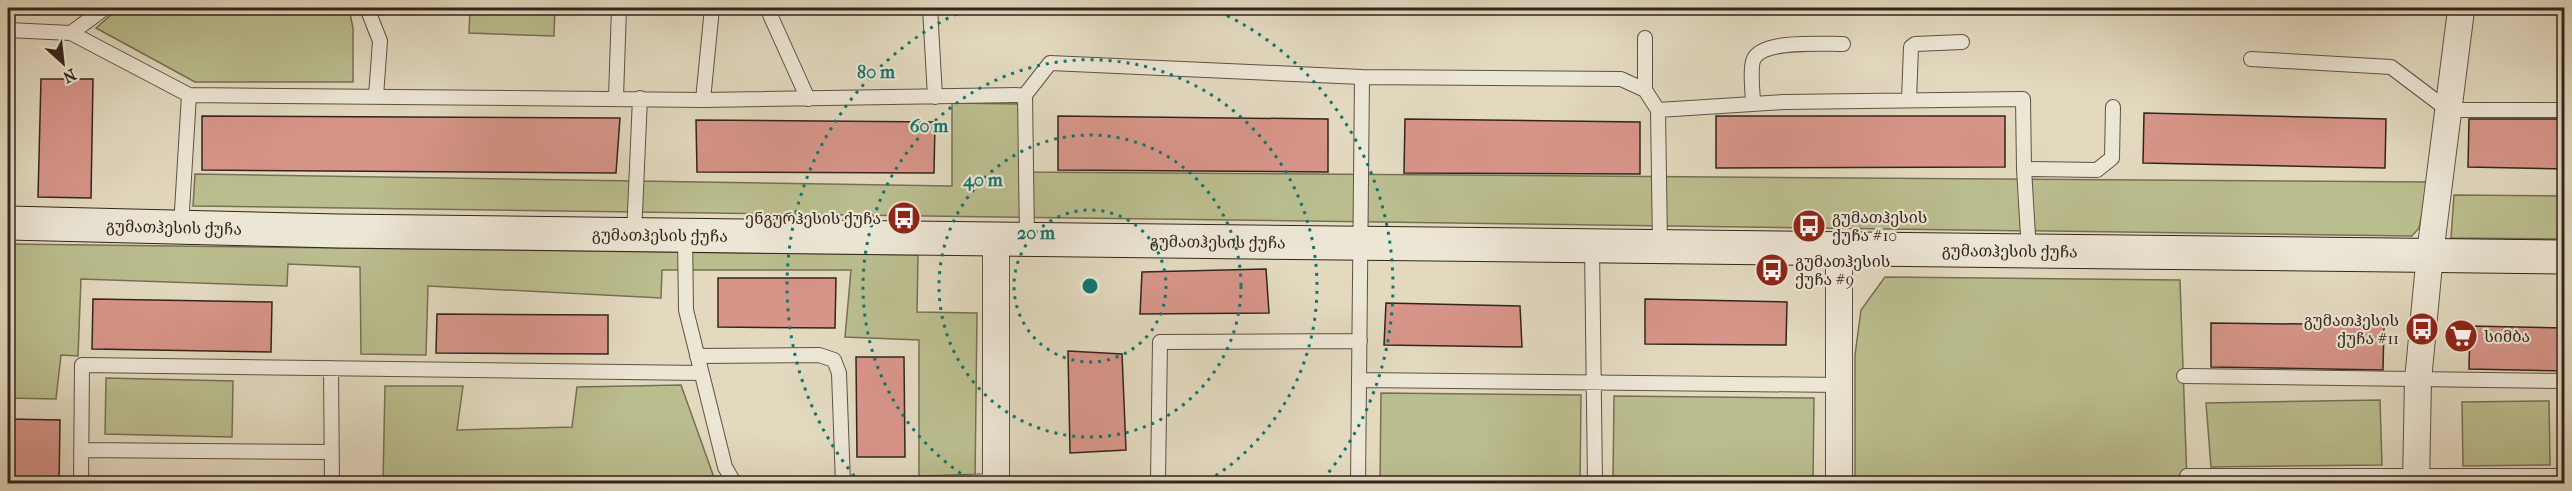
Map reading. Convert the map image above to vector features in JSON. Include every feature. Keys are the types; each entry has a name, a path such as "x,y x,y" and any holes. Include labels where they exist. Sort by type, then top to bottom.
{"street":[{"path":"2416,480 2418,380 2430,254 2461,9"},
{"name":"გუმათჰესის ქუჩა","path":"8,223 685,235 2565,257"},
{"path":"996,482 1011,239"},
{"path":"1839,249 1839,483"}],"lane":[{"path":"71,33 105,8"},
{"path":"367,8 380,41 376,96"},
{"path":"616,97 619,8"},
{"path":"703,100 712,8"},
{"path":"767,8 808,99"},
{"path":"930,8 935,98"},
{"path":"8,30 71,33 189,95 616,97 703,100 1025,95"},
{"path":"1645,38 1645,90"},
{"path":"1909,100 1911,47 1916,44 1962,42"},
{"path":"1753,104 1752,65 1755,57 1764,50 1780,46 1843,44"},
{"path":"2250,59 2391,67 2448,110 2565,110"},
{"path":"1011,239 1025,95 1050,63 1362,77 1621,79 1645,90 1658,110 1660,247"},
{"path":"1358,483 1362,77"},
{"path":"181,227 189,95"},
{"path":"634,234 640,98"},
{"path":"1658,110 1753,104 2023,99 2029,252"},
{"path":"2024,169 2097,170 2112,158 2113,107"},
{"path":"685,235 686,310 726,467 733,481 739,483"},
{"path":"1592,246 1595,483"},
{"path":"1160,483 1158,480 1160,342 1360,341"},
{"path":"697,356 819,355 834,360 839,373 843,483"},
{"path":"81,483 82,365 701,373"},
{"path":"331,368 332,483"},
{"path":"2184,376 2565,381"},
{"path":"1360,380 1839,385"},
{"path":"81,450 332,452"},
{"path":"2187,476 2416,480 2565,476"},
{"path":"904,483 996,482"}],"green space":[{"path":"8,8 49,8 38,15 8,11"},
{"path":"119,8 349,8 353,28 353,82 195,82 96,28"},
{"path":"470,8 555,8 554,36 469,33"},
{"path":"952,103 1019,104 1021,172 2429,182 2419,228 2412,236 193,206 195,174 952,186"},
{"path":"2454,195 2564,196 2564,239 2451,238"},
{"path":"8,244 918,255 917,312 977,313 975,483 919,483 919,340 845,337 851,270 662,270 661,298 428,286 426,355 361,354 360,267 288,264 287,286 81,279 78,356 61,355 56,399 8,398"},
{"path":"1885,277 2180,280 2187,483 1855,484 1855,355 1861,310"},
{"path":"106,378 233,381 232,437 105,434"},
{"path":"681,385 716,483 383,483 385,386 463,386 457,430 572,427 577,387"},
{"path":"1381,393 1581,395 1580,483 1380,483"},
{"path":"1614,396 1814,398 1813,483 1613,483"},
{"path":"2380,400 2382,465 2211,467 2206,403"},
{"path":"2549,401 2550,465 2463,466 2462,402"}],"building":[{"path":"41,79 93,79 91,198 38,197"},
{"path":"2144,113 2386,119 2385,168 2143,163"},
{"path":"202,116 620,118 616,173 202,170"},
{"path":"1058,116 1328,119 1328,172 1058,170"},
{"path":"1716,116 2005,116 2005,167 1716,168"},
{"path":"1405,119 1640,122 1640,174 1404,173"},
{"path":"2469,119 2565,119 2565,169 2468,167"},
{"path":"696,120 935,122 934,173 697,172"},
{"path":"1266,269 1269,313 1140,314 1142,272"},
{"path":"718,278 836,278 835,328 718,327"},
{"path":"93,299 272,302 271,352 92,349"},
{"path":"1645,299 1787,302 1786,345 1645,344"},
{"path":"1386,303 1520,306 1522,347 1384,345"},
{"path":"437,314 608,315 608,354 436,353"},
{"path":"2211,323 2384,325 2383,370 2211,367"},
{"path":"2470,326 2565,328 2565,371 2469,369"},
{"path":"1068,351 1122,354 1126,450 1070,453"},
{"path":"856,357 904,357 905,457 857,457"},
{"path":"8,419 60,420 59,483 8,483"}],"place":[{"name":"ენგურჰესის ქუჩა","path":"904,218"},
{"name":"გუმათჰესის ქუჩა #10","path":"1809,226"},
{"name":"გუმათჰესის ქუჩა #9","path":"1772,270"},
{"name":"გუმათჰესის ქუჩა #11","path":"2422,329"},
{"name":"სიმბა","path":"2461,336"}]}
